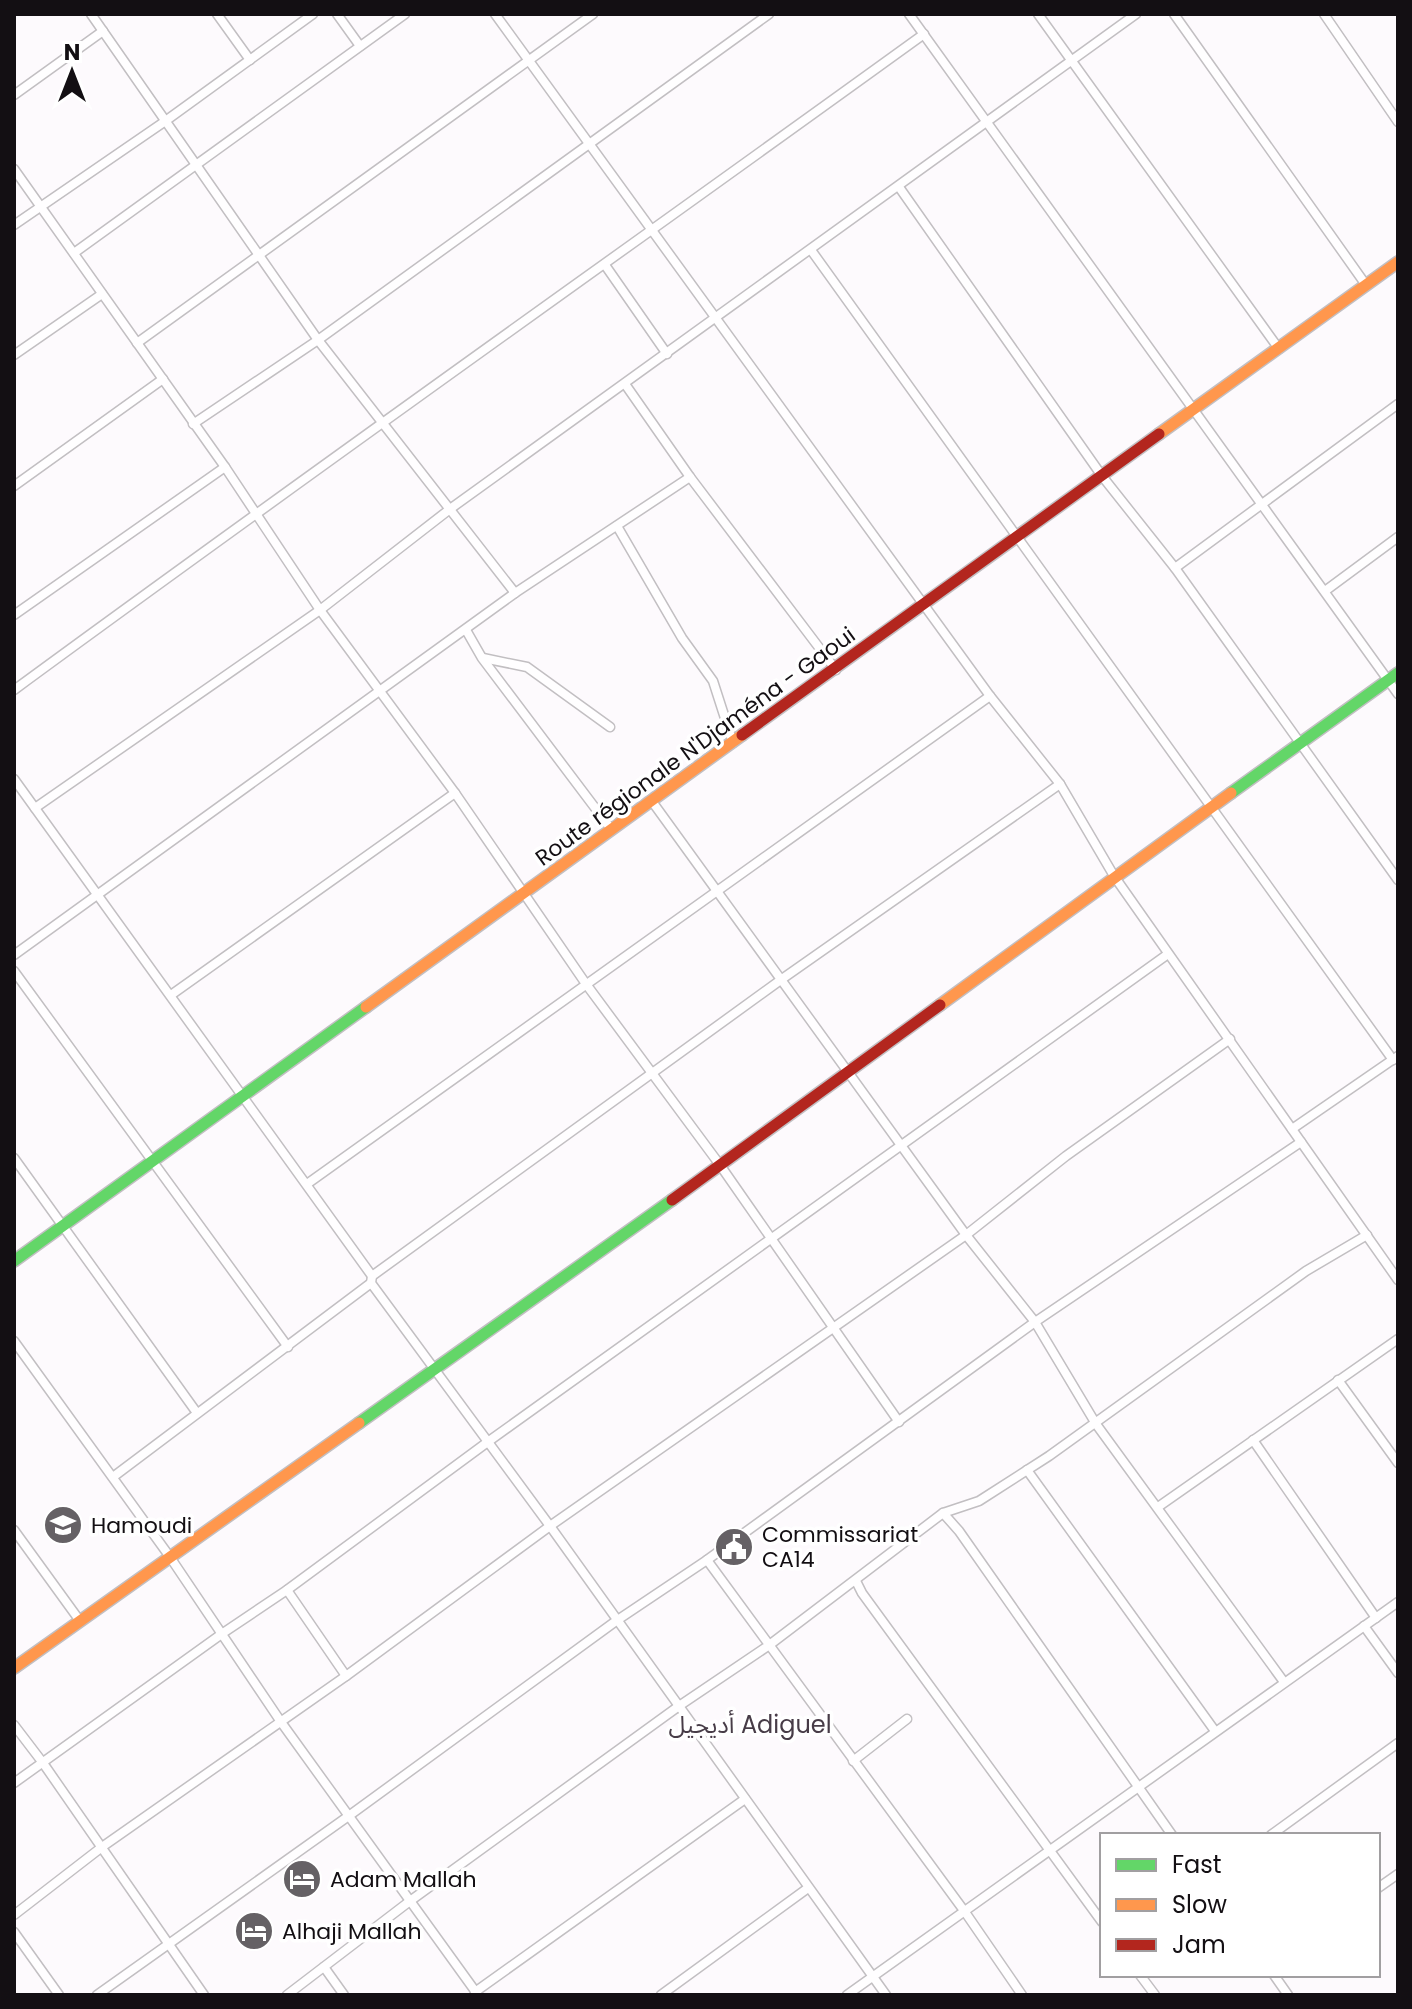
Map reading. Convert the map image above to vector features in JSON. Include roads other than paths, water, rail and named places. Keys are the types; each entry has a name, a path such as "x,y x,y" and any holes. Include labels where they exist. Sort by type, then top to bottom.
{"street":[{"path":"91,14 318,340 515,593"},
{"path":"217,14 250,60"},
{"path":"14,225 313,14"},
{"path":"337,14 360,46"},
{"path":"74,253 405,14"},
{"path":"495,14 990,696 1060,784 1114,876 1398,1280"},
{"path":"137,343 593,14"},
{"path":"193,424 318,340 769,14"},
{"path":"909,14 1325,591 1393,677 1398,694"},
{"path":"1038,14 1279,349"},
{"path":"35,808 320,610 450,509 1136,14"},
{"path":"1174,14 1366,285"},
{"path":"1324,14 1398,122"},
{"path":"14,95 103,31"},
{"path":"14,690 380,422 605,265 924,34"},
{"path":"14,169 225,467 320,610 455,793 586,984 720,1165 899,1422"},
{"path":"899,187 1102,476 1175,568 1398,880"},
{"path":"811,250 1395,1058 1292,1129"},
{"name":"Route régionale N'Djaména - Gaoui","path":"14,1261 1398,262"},
{"path":"605,265 667,354"},
{"path":"14,355 102,294"},
{"path":"14,486 163,379"},
{"path":"625,384 690,477 836,670"},
{"path":"1175,568 1398,404"},
{"path":"14,615 225,467"},
{"path":"14,955 515,593 690,477"},
{"path":"617,526 682,638 713,681 733,743"},
{"path":"1325,591 1398,537"},
{"path":"466,630 482,658 611,829"},
{"path":"482,658 527,667 610,727"},
{"path":"14,1668 720,1165 1114,876 1393,677"},
{"path":"307,1184 990,696"},
{"path":"14,779 886,1995"},
{"path":"113,1477 288,1347 371,1280 652,1074 1060,784"},
{"path":"171,995 455,793"},
{"path":"651,800 966,1235 1035,1322 1096,1424 1284,1682"},
{"path":"14,1783 287,1590 489,1441 1168,954"},
{"path":"14,971 288,1347"},
{"path":"14,1915 102,1847 346,1676 550,1526 966,1235 1066,1156 1230,1039"},
{"path":"97,1995 1035,1322 1301,1142"},
{"path":"14,1158 197,1413"},
{"path":"287,1995 410,1901 679,1706 768,1646 943,1513 979,1501 1027,1470 1096,1424 1306,1271 1367,1235"},
{"path":"1158,1507 1398,1339"},
{"path":"14,1341 170,1557 281,1722 477,1993 745,1799"},
{"path":"1338,1380 1398,1463"},
{"path":"1253,1440 1376,1618"},
{"path":"1027,1470 1215,1731"},
{"path":"943,1513 959,1531 1171,1833"},
{"path":"14,1530 80,1621"},
{"path":"707,1560 965,1912 1022,1995"},
{"path":"856,1581 1100,1919"},
{"path":"287,1590 346,1676"},
{"path":"847,1995 1398,1602"},
{"path":"1364,1626 1398,1673"},
{"path":"853,1761 907,1719"},
{"path":"14,1725 204,1995"},
{"path":"1274,1833 1398,1743"},
{"path":"1380,1887 1398,1874"},
{"path":"661,1995 808,1888"},
{"path":"14,1932 59,1995"},
{"path":"324,1967 344,1995"},
{"path":"1142,1977 1155,1995"},
{"path":"1275,1977 1288,1995"}],"place":[{"name":"Hamoudi","path":"63,1525"},
{"name":"Commissariat CA14","path":"734,1547"},
{"name":"Adam Mallah","path":"302,1879"},
{"name":"Alhaji Mallah","path":"254,1931"}],"district":[{"name":"أديجيل Adiguel","path":"750,1725"}]}
